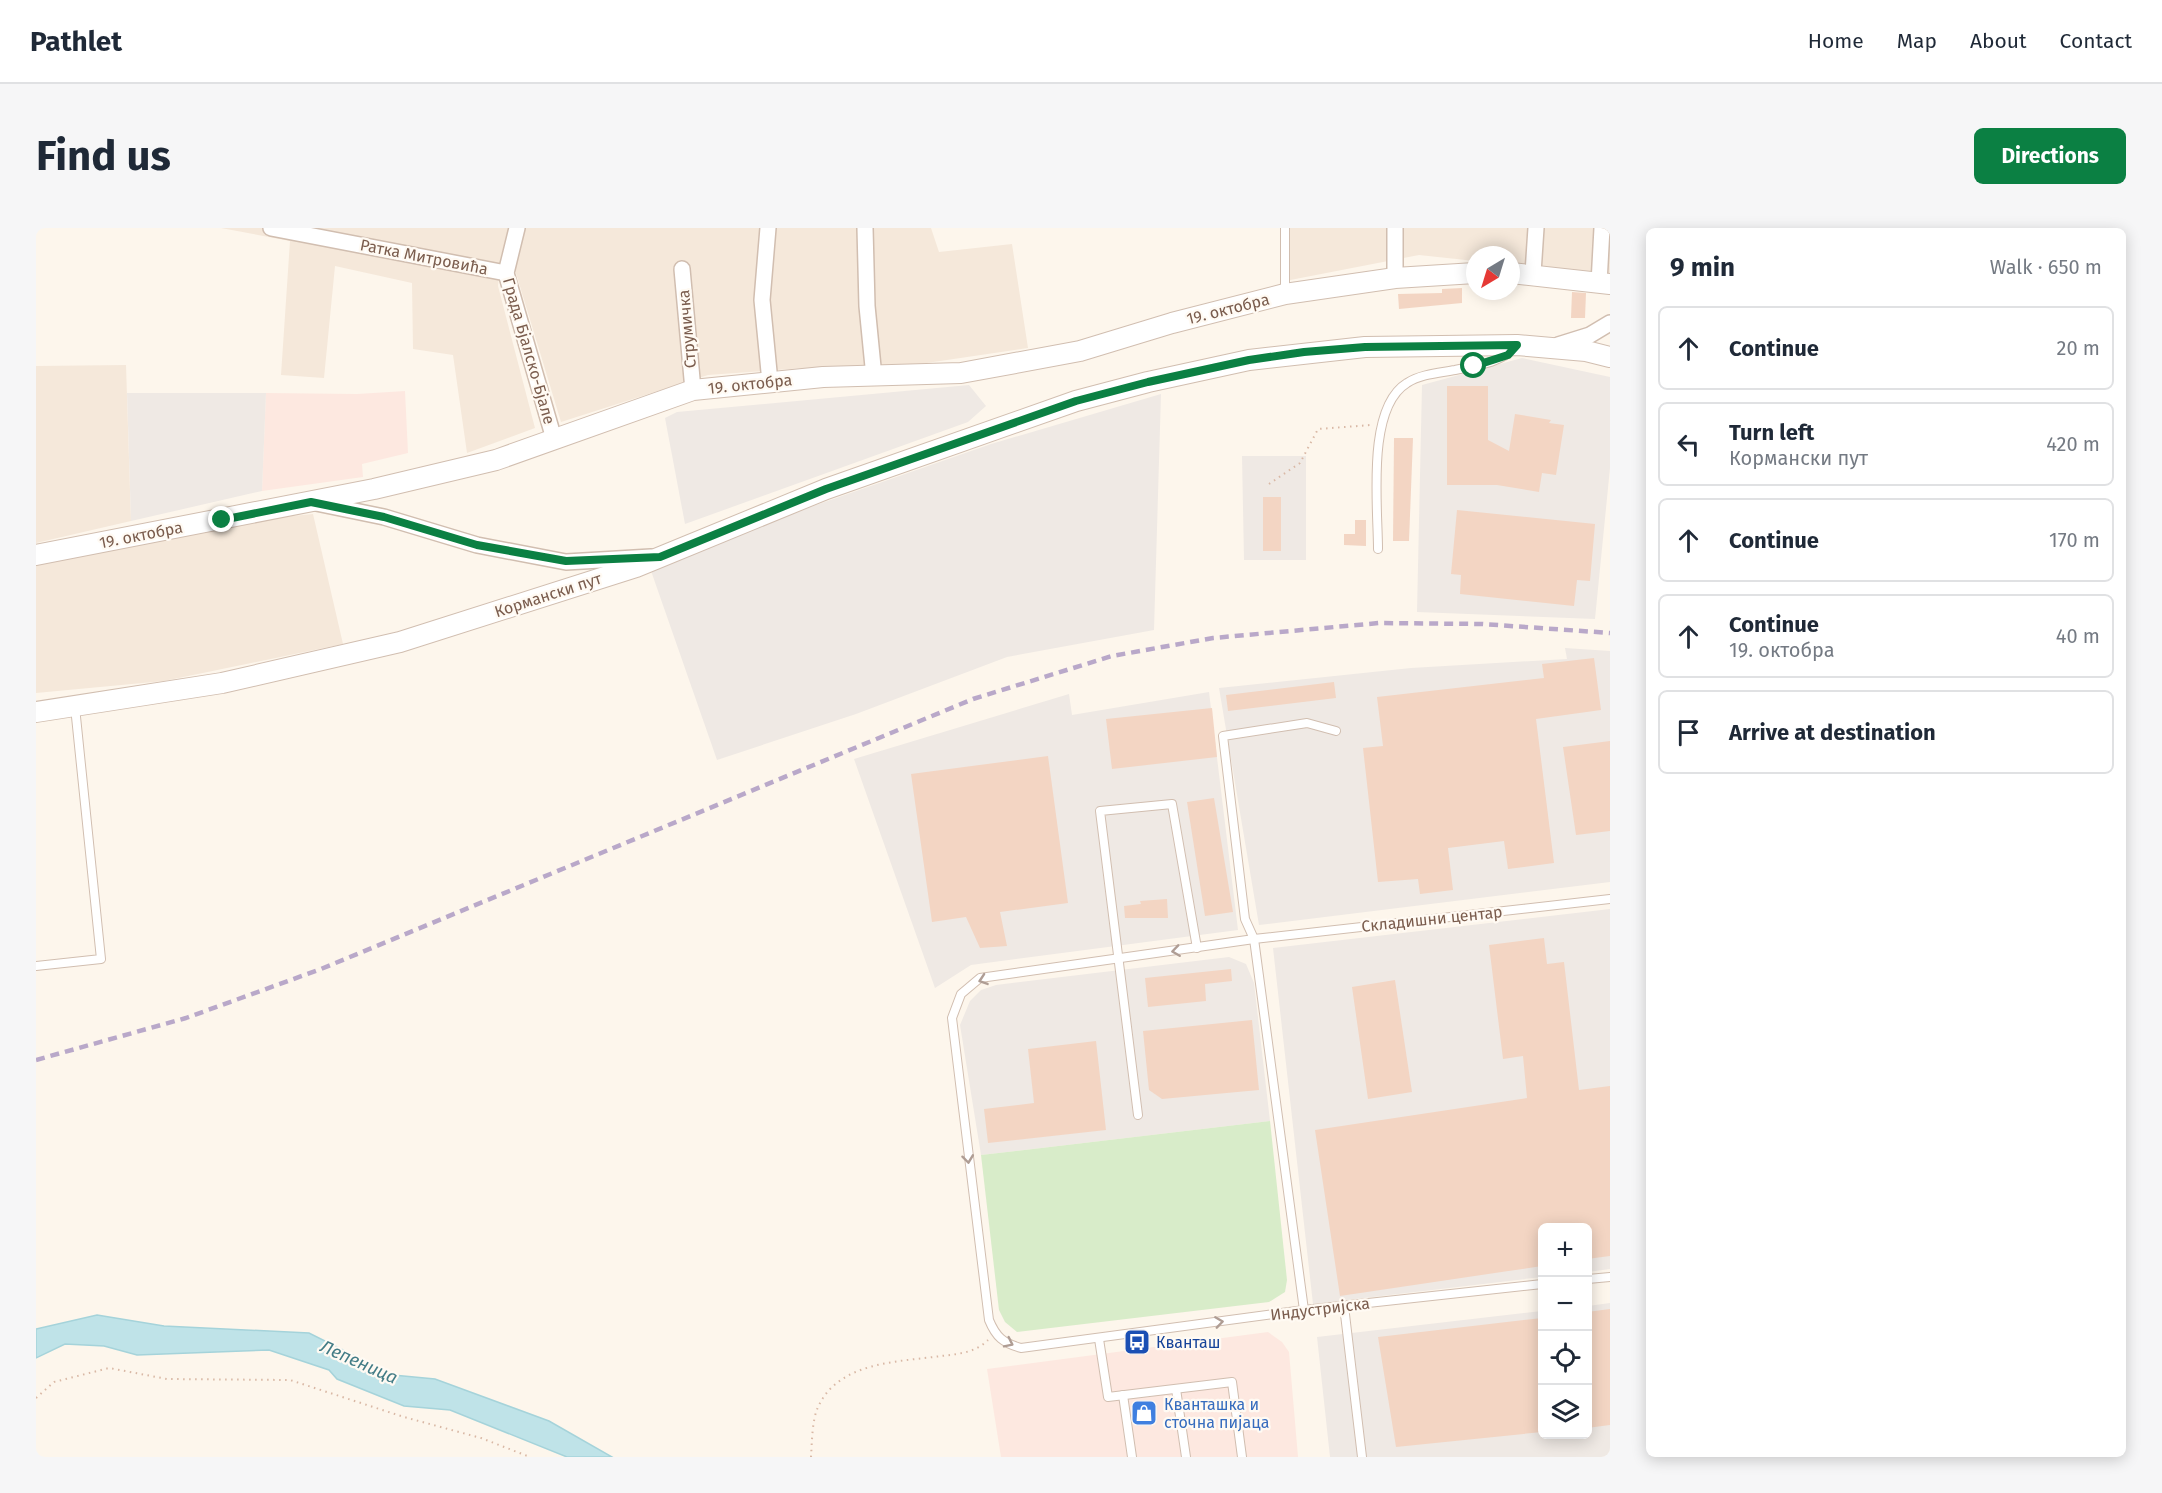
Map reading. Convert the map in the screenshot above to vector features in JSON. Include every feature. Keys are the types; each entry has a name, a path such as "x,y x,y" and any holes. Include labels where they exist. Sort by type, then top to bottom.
{"street":[{"name":"Ратка Митровића","path":"271,228 506,273"},
{"name":"Града Бјалско-Бјале","path":"517,228 506,273 554,439"},
{"path":"768,228 762,300 770,382"},
{"path":"865,228 867,306 874,377"},
{"path":"1395,228 1395,278"},
{"path":"1533,273 1536,228"},
{"path":"1520,273 1604,283 1602,228"},
{"name":"Струмичка","path":"682,269 693,390"},
{"name":"19. октобра","path":"36,555 311,502 496,460 693,390 823,377 961,373 1080,351 1172,323 1285,294 1395,278 1466,274"},
{"path":"1550,347 1581,339 1610,323"},
{"name":"Кормански пут","path":"36,712 222,683 400,642 660,557 826,489 1076,401 1148,382 1249,360 1304,352 1365,347 1517,345 1550,347 1610,357"},
{"path":"311,502 384,517 477,545 566,561 660,557"}],"lane":[{"path":"1285,228 1285,294"},
{"path":"1378,549 1378,432 1391,399 1408,382 1508,355 1517,345"},
{"path":"36,966 101,959 75,706"},
{"path":"1304,1310 1254,939 1245,919 1223,736 1307,723 1336,731"},
{"path":"1138,1115 1100,811 1172,804 1197,948"},
{"name":"Складишни центар","path":"994,1334 988,1320 952,1033 955,1004 961,994 980,978 1254,939 1610,899"},
{"path":"1592,1278 1610,1276"},
{"name":"Индустријска","path":"994,1334 1005,1344 1021,1348 1304,1310 1538,1284"},
{"path":"1344,1306 1362,1457"},
{"path":"1099,1339 1108,1397 1232,1382 1242,1457"},
{"path":"1176,1389 1186,1457"},
{"path":"1123,1395 1132,1457"}],"path":[{"path":"1269,484 1300,463 1318,429 1366,426 1382,421"},
{"path":"810,1457 817,1408 827,1391 842,1379 878,1365 971,1351 984,1344 994,1334"},
{"path":"36,1398 54,1382 109,1368 167,1379 290,1380 404,1417 481,1438 530,1457"}],"shaded area":[{"path":"221,228 509,228 501,256 498,286 535,428 467,453 453,355 413,349 412,283 335,266 324,378 281,375 290,241"},
{"path":"525,228 931,228 939,252 1012,244 1028,348 913,365 804,368 708,375 561,422 515,270"},
{"path":"1284,228 1610,228 1610,273 1520,266 1520,246 1466,246 1466,260 1419,255 1280,282"},
{"path":"1522,358 1610,377 1610,468 1595,619 1417,612 1422,385"},
{"path":"126,365 131,521 36,543 36,366"},
{"path":"969,385 986,406 968,422 685,524 665,418 677,412"},
{"path":"405,391 408,453 362,464 363,477 262,491 266,393 357,394"},
{"path":"127,393 266,393 262,491 131,521"},
{"path":"1161,394 1154,630 1007,657 856,714 717,760 650,568 819,504 991,444"},
{"path":"1242,456 1306,456 1306,560 1244,560"},
{"path":"313,514 343,644 164,681 36,693 36,563 262,519"},
{"path":"1565,648 1610,651 1610,882 1259,925 1219,688 1411,668 1567,659"},
{"path":"1209,692 1238,930 971,965 935,988 854,759 1069,694 1072,715"},
{"path":"1610,909 1610,1269 1592,1271 1592,1223 1538,1223 1538,1277 1313,1304 1273,948"},
{"path":"1229,957 1246,964 1254,983 1270,1121 981,1155 960,1025 970,1001 981,990 996,985"},
{"path":"1610,1303 1610,1457 1330,1457 1317,1337 1538,1311 1538,1439 1592,1439 1592,1305"},
{"name":"Кванташка и сточна пијаца","path":"1268,1332 1282,1342 1289,1352 1298,1457 1001,1457 987,1369"}],"green space":[{"path":"1270,1121 1287,1280 1285,1292 1269,1302 1017,1332 1005,1322 999,1310 981,1155"}],"water":[{"name":"Лепеница","path":"97,1315 164,1326 309,1333 393,1375 435,1379 549,1421 612,1457 567,1457 450,1410 404,1406 337,1379 329,1370 269,1350 137,1355 104,1346 65,1344 36,1358 36,1329"}],"building":[{"path":"1462,288 1462,303 1399,309 1398,294 1442,293 1442,289"},
{"path":"1572,292 1586,293 1585,318 1571,318"},
{"path":"1447,386 1488,386 1488,440 1509,451 1515,414 1551,420 1549,423 1564,425 1556,475 1542,473 1539,492 1497,485 1447,485"},
{"path":"1394,438 1413,438 1409,541 1393,541"},
{"path":"1263,497 1281,497 1281,551 1263,551"},
{"path":"1457,510 1595,524 1590,581 1577,580 1574,606 1460,594 1461,575 1451,574"},
{"path":"1355,520 1366,520 1366,546 1344,545 1344,534 1355,534"},
{"path":"1594,658 1601,710 1536,719 1554,863 1508,869 1504,841 1448,848 1453,890 1420,894 1418,879 1378,882 1363,748 1383,746 1377,697 1544,678 1542,664"},
{"path":"1334,682 1336,698 1228,711 1226,695"},
{"path":"1212,708 1217,757 1112,769 1106,719"},
{"path":"1610,741 1610,831 1576,835 1563,747"},
{"path":"1048,756 1068,903 1000,912 1007,946 980,948 966,917 932,922 911,774"},
{"path":"1214,798 1233,912 1205,916 1187,802"},
{"path":"1167,899 1168,918 1125,918 1124,906 1141,904 1140,901"},
{"path":"1544,938 1547,964 1564,962 1579,1090 1610,1086 1610,1256 1592,1258 1592,1223 1538,1223 1538,1267 1340,1296 1315,1130 1527,1098 1523,1056 1503,1059 1489,945"},
{"path":"1231,969 1232,981 1205,984 1206,1001 1148,1007 1145,978"},
{"path":"1395,980 1412,1092 1368,1099 1352,987"},
{"path":"1252,1020 1259,1090 1162,1099 1149,1090 1143,1031"},
{"path":"1096,1041 1106,1130 988,1143 984,1109 1034,1103 1028,1049"},
{"path":"1610,1309 1610,1425 1592,1427 1592,1331 1592,1311"},
{"path":"1538,1318 1538,1432 1396,1447 1378,1337"}],"railway":[{"path":"36,1060 186,1018 321,969 973,699 1112,656 1213,638 1379,623 1483,624 1610,633"}],"place":[{"name":"Кванташ","path":"1137,1342"},
{"name":"Кванташка и сточна пијаца","path":"1144,1413"}],"route":[{"path":"222,520 311,502 384,517 477,545 566,561 660,557 826,489 1076,401 1148,382 1249,360 1304,352 1365,347 1517,345 1508,355 1474,366"}]}
